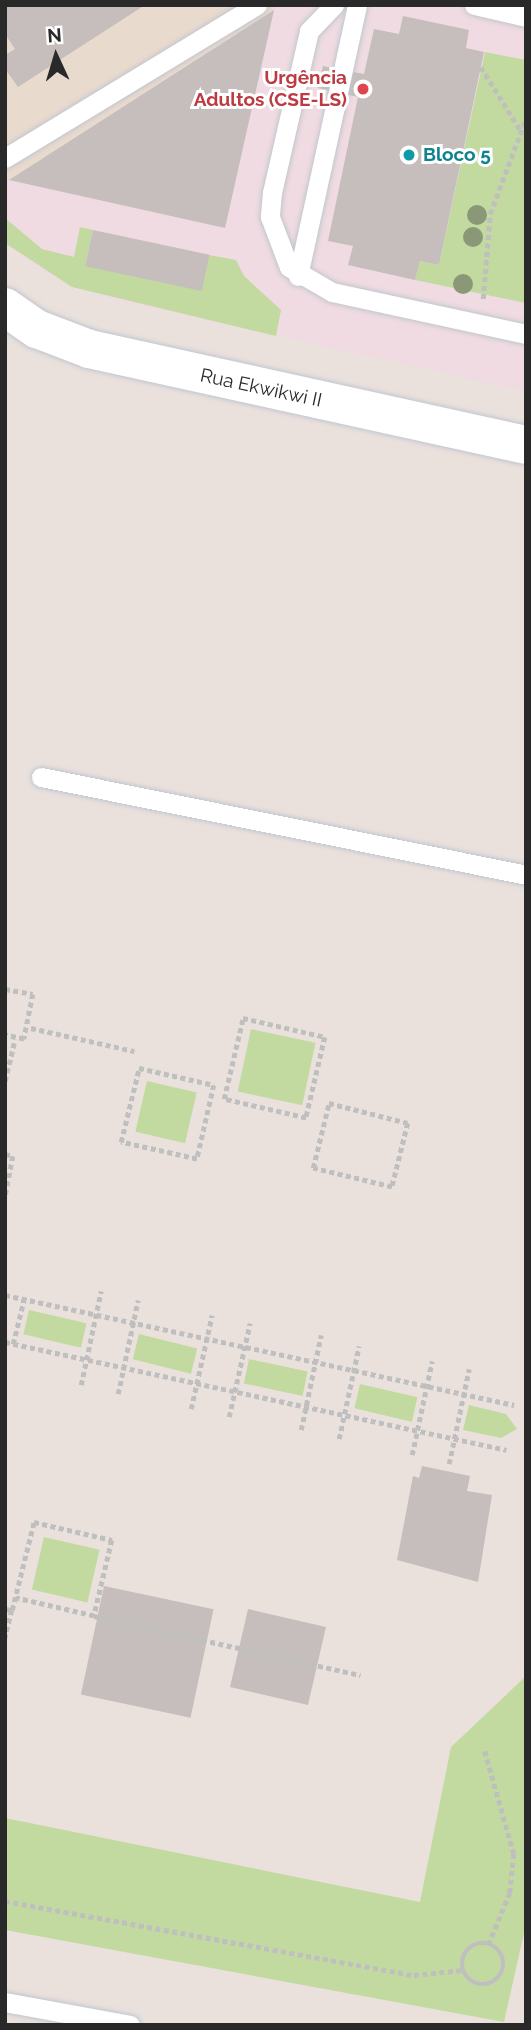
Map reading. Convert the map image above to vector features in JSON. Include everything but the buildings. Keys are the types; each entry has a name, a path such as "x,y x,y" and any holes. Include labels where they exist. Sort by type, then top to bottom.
{"street":[{"name":"Rua Ekwikwi II","path":"5,307 37,329 89,349 526,445"}],"lane":[{"path":"5,158 257,5"},
{"path":"334,5 309,32 272,192 276,242 298,276 332,292 526,334"},
{"path":"298,276 357,5"},
{"path":"474,5 526,17"},
{"path":"41,777 526,875"},
{"path":"5,2003 130,2025"}],"path":[{"path":"481,67 521,132"},
{"path":"482,304 490,214 526,118"},
{"path":"5,989 33,994 24,1039 5,1035"},
{"path":"243,1017 325,1037 306,1118 224,1099 243,1017"},
{"path":"31,1028 134,1051"},
{"path":"5,1081 15,1039"},
{"path":"139,1068 214,1085 197,1159 121,1142 139,1068"},
{"path":"329,1103 408,1123 392,1187 313,1168 329,1103"},
{"path":"5,1154 13,1156 5,1198"},
{"path":"81,1385 101,1291"},
{"path":"5,1295 513,1405"},
{"path":"13,1344 24,1299"},
{"path":"118,1394 138,1300"},
{"path":"191,1409 212,1315"},
{"path":"229,1417 250,1322"},
{"path":"301,1430 321,1335"},
{"path":"5,1342 507,1450"},
{"path":"339,1439 359,1346"},
{"path":"412,1455 432,1361"},
{"path":"449,1464 469,1369"},
{"path":"5,1638 34,1522 112,1540 94,1616"},
{"path":"16,1598 360,1675"},
{"path":"5,1609 12,1610"},
{"path":"463,1970 468,1951 489,1944 510,1893 514,1854 485,1751"},
{"path":"5,1901 414,1975 463,1970 478,1984 497,1980 504,1962 489,1944"}],"shaded area":[{"path":"5,5 281,5 5,183"},
{"path":"281,5 526,5 526,391 111,299 40,270 5,243 5,183"}],"green space":[{"path":"485,52 526,60 526,303 415,280 420,261 439,265"},
{"path":"5,218 42,249 74,257 80,227 93,230 86,265 201,290 209,255 236,260 244,276 281,310 276,336 72,287 5,243"},
{"path":"251,1029 316,1043 302,1105 238,1092"},
{"path":"147,1081 197,1092 185,1143 135,1132"},
{"path":"29,1310 86,1323 81,1348 23,1334"},
{"path":"139,1334 197,1349 191,1374 133,1359"},
{"path":"249,1359 308,1371 302,1396 244,1383"},
{"path":"360,1384 417,1397 412,1422 354,1408"},
{"path":"469,1405 506,1414 517,1429 501,1438 463,1430"},
{"path":"44,1537 100,1550 87,1602 32,1590"},
{"path":"526,1676 526,1924 504,2022 5,1930 5,1818 420,1902 451,1747"}],"place":[{"name":"Urgência Adultos (CSE-LS)","path":"363,89"},
{"name":"Bloco 5","path":"409,155"}]}
